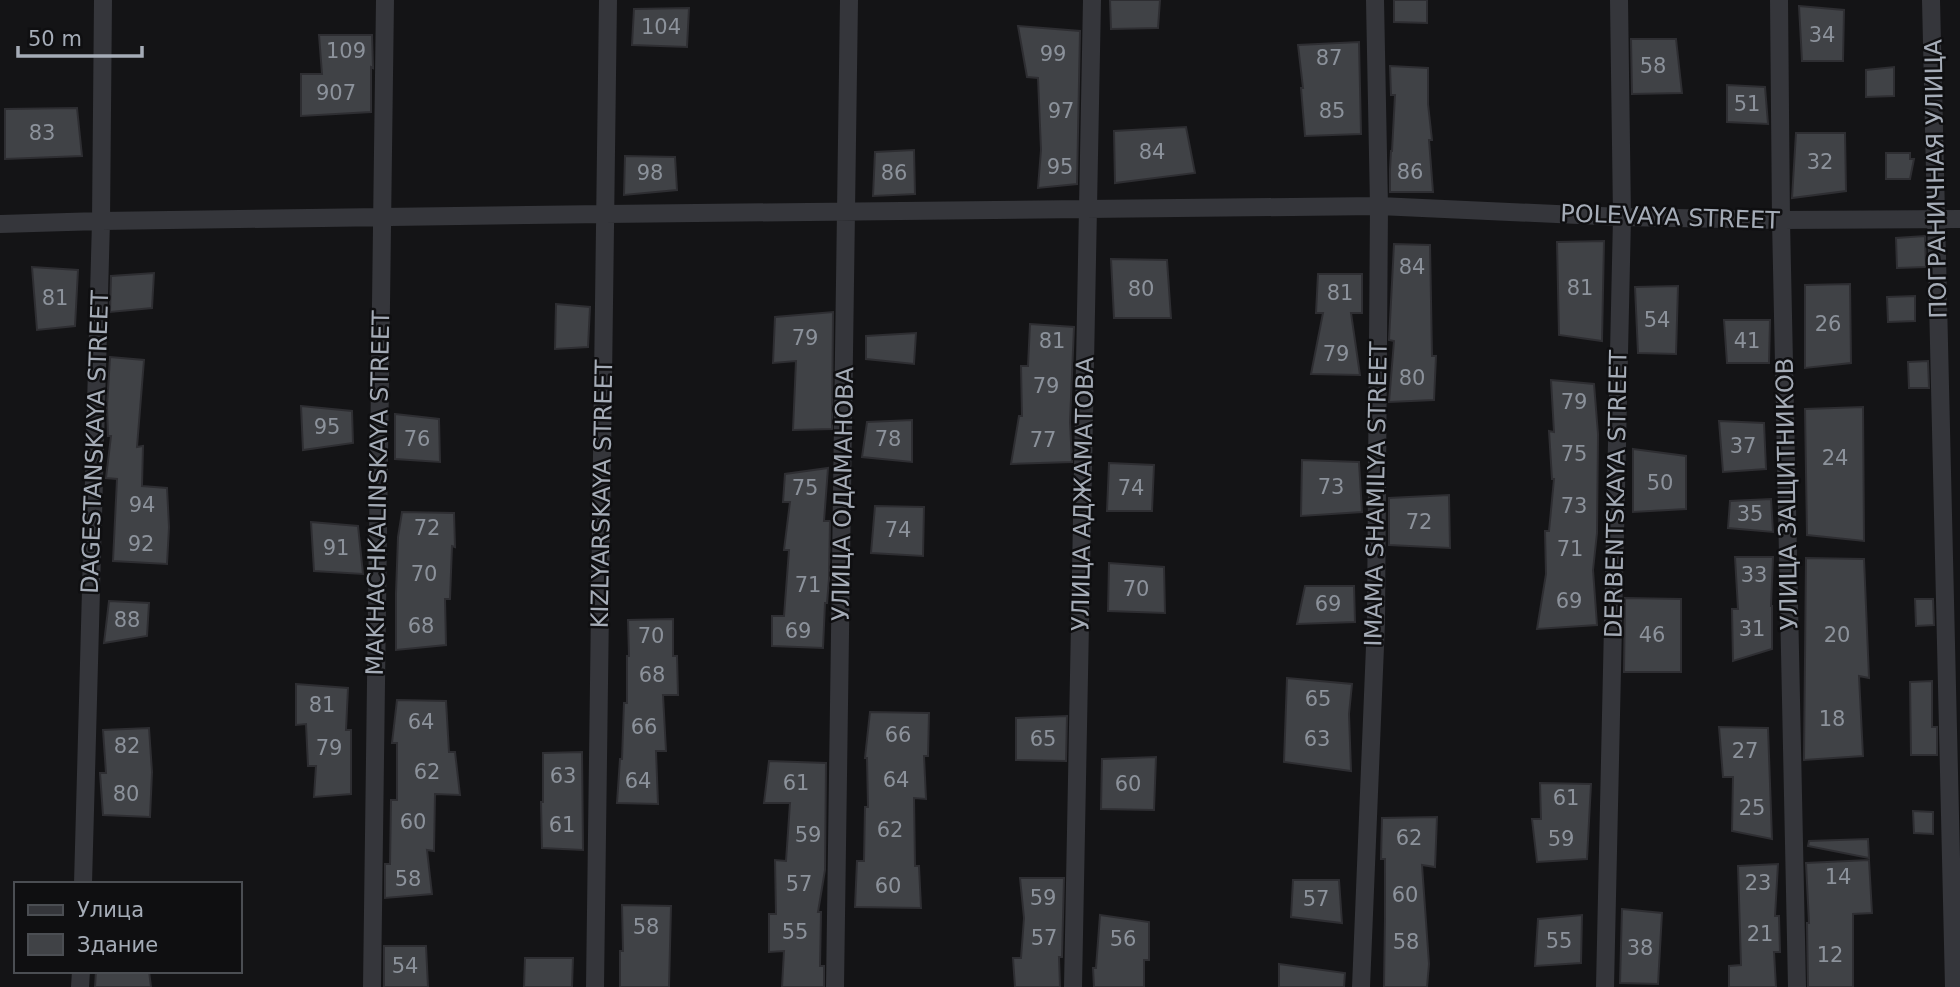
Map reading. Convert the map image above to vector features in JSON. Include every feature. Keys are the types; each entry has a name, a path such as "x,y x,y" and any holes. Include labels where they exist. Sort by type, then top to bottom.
{"street":[{"name":"DAGESTANSKAYA STREET","path":"83,882 102,220 103,0"},
{"name":"MAKHACHKALINSKAYA STREET","path":"372,987 385,0"},
{"name":"KIZLYARSKAYA STREET","path":"595,987 608,0"},
{"name":"УЛИЦА ОДАМАНОВА","path":"835,987 849,0"},
{"name":"УЛИЦА АДЖАМАТОВА","path":"1073,987 1092,0"},
{"name":"IMAMA SHAMILYA STREET","path":"1361,987 1376,622 1380,206 1375,0"},
{"name":"DERBENTSKAYA STREET","path":"1605,987 1622,217 1619,0"},
{"name":"УЛИЦА ЗАЩИТНИКОВ","path":"1779,0 1797,987"},
{"name":"ПОГРАНИЧНАЯ УЛИЦА","path":"1931,0 1956,870 1954,987"},
{"name":"POLEVAYA STREET","path":"0,224 102,220 1380,206 1622,217 1960,219"}],"building":[{"path":"1110,0 1160,0 1158,28 1111,29"},
{"path":"1394,0 1427,0 1427,23 1394,22"},
{"path":"1799,6 1844,10 1843,61 1802,61"},
{"path":"689,8 687,47 632,45 634,9"},
{"path":"1018,26 1080,31 1077,184 1038,188 1041,150 1038,78 1027,77"},
{"path":"319,35 372,35 371,112 301,116 301,74 322,74"},
{"path":"1631,39 1676,39 1682,93 1632,94"},
{"path":"1359,42 1361,134 1305,136 1298,45"},
{"path":"1390,66 1428,68 1433,192 1390,192 1395,95 1391,95"},
{"path":"1894,67 1894,96 1866,97 1866,70"},
{"path":"1727,85 1765,87 1768,124 1727,122"},
{"path":"77,108 82,156 5,159 5,109"},
{"path":"1186,127 1195,173 1115,183 1114,131"},
{"path":"1796,133 1845,133 1846,191 1792,198"},
{"path":"914,150 915,194 873,196 875,152"},
{"path":"1886,153 1910,153 1910,159 1914,159 1910,179 1886,179"},
{"path":"625,156 675,157 677,190 624,195"},
{"path":"1925,236 1926,267 1897,268 1896,238"},
{"path":"1604,241 1602,341 1559,335 1557,242"},
{"path":"1394,244 1430,245 1432,356 1436,356 1434,400 1389,402 1394,341 1389,340"},
{"path":"1111,259 1167,260 1171,318 1114,318"},
{"path":"32,267 78,270 75,326 37,330"},
{"path":"154,273 152,308 110,312 111,276"},
{"path":"1318,274 1362,274 1362,313 1351,313 1360,375 1311,374 1323,313 1316,313"},
{"path":"1850,284 1851,363 1805,368 1805,285"},
{"path":"1678,286 1676,354 1638,353 1635,287"},
{"path":"1915,296 1915,321 1888,322 1887,297"},
{"path":"556,304 590,307 588,347 555,349"},
{"path":"833,312 832,429 793,430 796,361 773,363 775,317"},
{"path":"1724,320 1770,320 1769,363 1727,363"},
{"path":"1030,324 1074,327 1070,422 1072,462 1011,464 1019,416 1022,416 1021,366 1028,366"},
{"path":"916,333 914,364 866,359 866,336"},
{"path":"110,357 144,360 137,447 143,446 142,486 167,488 167,564 113,561 117,479 106,478 111,436 108,436 107,406"},
{"path":"1928,361 1929,388 1909,388 1908,362"},
{"path":"1551,380 1594,384 1598,434 1597,533 1593,570 1597,625 1537,629 1546,574 1545,531 1549,531 1554,479 1549,431 1554,432"},
{"path":"301,406 352,411 353,443 303,450"},
{"path":"1863,407 1864,541 1807,535 1805,409"},
{"path":"395,414 439,419 440,462 395,459"},
{"path":"912,420 912,462 862,457 867,422"},
{"path":"1719,421 1764,423 1766,469 1723,472"},
{"path":"1633,449 1686,456 1686,509 1633,512"},
{"path":"1302,460 1359,462 1362,512 1301,516"},
{"path":"1109,463 1154,465 1152,511 1107,511"},
{"path":"828,468 824,521 830,521 829,579 823,648 772,646 772,616 784,616 789,550 784,550 790,502 783,502 785,474"},
{"path":"1449,495 1450,548 1389,545 1389,498"},
{"path":"1771,499 1773,532 1728,528 1730,501"},
{"path":"875,506 924,507 923,556 871,553"},
{"path":"402,512 454,513 455,547 452,546 450,599 445,599 446,645 396,650 398,537"},
{"path":"311,522 358,526 363,574 314,571"},
{"path":"1735,557 1773,557 1772,649 1733,661 1732,609 1738,609"},
{"path":"1806,558 1864,559 1869,678 1859,676 1863,756 1804,760"},
{"path":"1109,563 1164,567 1165,613 1108,611"},
{"path":"1305,586 1354,586 1355,622 1297,624"},
{"path":"1625,598 1681,599 1681,672 1624,672"},
{"path":"1915,599 1933,599 1934,625 1916,626"},
{"path":"109,601 149,603 147,636 104,643"},
{"path":"673,619 673,656 677,656 678,695 663,695 666,751 656,751 658,804 617,803 624,703 627,703 628,620"},
{"path":"1287,678 1352,684 1349,714 1351,771 1284,762"},
{"path":"1932,681 1932,727 1937,727 1937,755 1911,755 1910,682"},
{"path":"296,684 348,688 346,730 351,730 351,794 314,797 316,766 308,766 306,724 296,725"},
{"path":"397,700 446,701 449,752 455,752 460,795 435,794 434,851 427,850 432,894 385,898 385,864 390,864 391,800 397,800 397,743 392,743"},
{"path":"870,712 929,713 928,756 924,756 926,799 914,798 915,866 919,866 921,908 855,907 857,861 864,861 865,807 868,807 865,758"},
{"path":"1067,716 1066,761 1016,760 1016,718"},
{"path":"1719,727 1768,728 1772,839 1732,831 1733,777 1723,777"},
{"path":"149,728 152,772 150,817 103,815 100,773 106,773 103,730"},
{"path":"582,752 583,850 542,848 543,753"},
{"path":"1156,757 1154,810 1101,809 1102,759"},
{"path":"769,761 826,763 825,870 818,912 821,912 820,966 824,966 824,987 782,987 784,951 769,952 769,914 776,914 775,860 786,861 790,803 764,803"},
{"path":"1540,783 1591,784 1587,859 1537,862 1532,819 1541,819"},
{"path":"1913,811 1933,812 1933,834 1914,833"},
{"path":"1437,817 1435,867 1422,865 1429,964 1427,987 1384,987 1385,859 1381,859 1382,818"},
{"path":"1868,839 1869,858 1808,846 1809,841"},
{"path":"1869,860 1872,913 1853,914 1853,987 1808,987 1806,863"},
{"path":"1778,864 1775,916 1779,916 1780,952 1774,952 1776,987 1729,987 1729,966 1741,965 1738,866"},
{"path":"1020,878 1064,878 1060,987 1015,987 1013,958 1021,958 1024,918"},
{"path":"1293,880 1339,880 1342,923 1291,917"},
{"path":"622,905 671,906 669,987 620,987 620,951 623,951"},
{"path":"1622,909 1662,913 1658,984 1620,983"},
{"path":"1100,915 1149,922 1149,960 1144,960 1144,987 1094,987 1093,968 1096,968"},
{"path":"1582,915 1581,963 1535,966 1538,919"},
{"path":"384,946 426,946 428,987 384,987"},
{"path":"525,958 573,958 572,987 524,987"},
{"path":"1279,964 1345,973 1344,987 1279,987"},
{"path":"96,973 149,973 151,987 95,987"}]}
